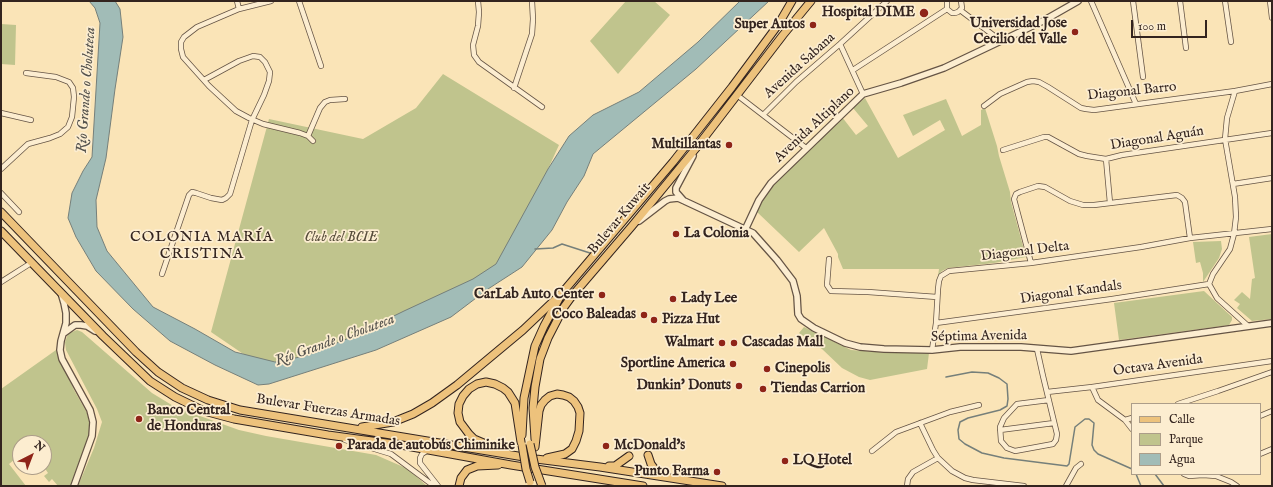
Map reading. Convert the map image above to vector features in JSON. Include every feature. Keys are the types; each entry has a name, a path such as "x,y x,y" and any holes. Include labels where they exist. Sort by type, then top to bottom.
{"main road":[{"name":"Bulevar Kuwait","path":"531,485 526,469 522,444 524,398 535,346 544,326 562,293 674,162 778,25 792,1"},
{"path":"778,25 796,1"},
{"path":"783,35 807,1"},
{"name":"Bulevar Kuwait","path":"534,447 528,425 530,401 540,359 548,338 564,307 698,147 783,35 811,1"},
{"name":"Bulevar Fuerzas Armadas","path":"1,212 136,352 158,372 182,388 208,400 240,410 536,459 600,467 722,486"},
{"name":"Bulevar Fuerzas Armadas","path":"1,231 60,293 150,381 175,397 216,415 328,435 401,445 511,465 643,486"},
{"path":"353,428 393,422 413,414 432,403 457,385 514,337 562,293"},
{"path":"513,455 474,439 464,428 460,422 458,413 459,404 469,389 477,384 486,382 503,388 512,397 515,403 522,444"},
{"path":"536,459 565,454 575,445 579,431 580,413 574,401 569,397 557,394 550,396 541,405 539,411 534,447 544,486"},
{"path":"648,455 651,464 657,472 686,480"},
{"path":"600,467 615,466 629,456"},
{"path":"459,486 464,473 472,467 511,465"},
{"path":"598,479 611,486"}],"street":[{"path":"237,1 239,9"},
{"path":"271,1 239,9 196,27 184,37 181,42 183,57 236,111 252,120 308,136 312,141"},
{"path":"299,1 321,66"},
{"path":"478,1 478,26 473,45 474,54 479,62 542,108"},
{"path":"514,88 532,34 532,1"},
{"name":"Avenida Sabana","path":"763,115 796,82 887,1"},
{"path":"947,1 947,9"},
{"path":"947,9 952,13 955,13 960,10 962,6 961,1"},
{"name":"Avenida Altiplano","path":"745,230 760,200 771,183 863,94 944,68 1043,21 1078,1"},
{"path":"1091,1 1136,104"},
{"path":"1133,1 1143,77"},
{"path":"1180,1 1186,48"},
{"path":"1224,1 1232,42"},
{"path":"1270,1 1272,18"},
{"path":"853,70 947,9"},
{"path":"960,10 1001,40"},
{"path":"840,44 863,94"},
{"path":"162,274 188,195 192,192 222,200 230,194 252,120 264,95 269,81 270,72 265,62 260,57 253,56 239,61 204,80"},
{"path":"1,169 28,144 60,134 68,127 72,117 74,97 73,88 69,82 56,77 26,73"},
{"name":"Diagonal Barro","path":"984,106 1000,94 1027,82 1033,81 1039,82 1048,87 1081,108 1094,110 1235,91 1272,84"},
{"path":"1235,91 1227,118 1225,139 1233,184 1236,218 1234,234 1230,249 1213,274 1209,284 1216,298 1248,326"},
{"path":"737,95 806,148"},
{"path":"308,136 324,102 345,99"},
{"path":"1,113 31,120"},
{"name":"Diagonal Aguán","path":"1003,150 1048,137 1079,154 1106,159 1122,154 1272,133"},
{"path":"684,200 676,192 676,188 698,147"},
{"path":"1106,159 1110,203"},
{"path":"1233,184 1272,178"},
{"path":"1031,263 1014,199 1016,194 1038,186 1052,190 1063,198 1076,204 1094,206 1177,195 1185,202 1190,238"},
{"path":"1,193 20,212"},
{"path":"632,226 665,201 673,198 684,200 745,230"},
{"name":"Séptima Avenida","path":"745,230 756,236 790,275 795,286 798,314 801,319 814,328 852,346 884,349 932,350 960,347 1021,347 1071,352 1272,323"},
{"name":"Diagonal Delta","path":"932,350 936,323 939,281 941,276 949,271 1031,263 1141,247 1190,238 1272,230"},
{"path":"830,259 827,285 832,291 937,297"},
{"path":"1,282 31,263"},
{"name":"Diagonal Kandals","path":"936,323 1209,284"},
{"path":"60,293 64,302 66,313 66,323 60,350 62,359 90,410 93,422 92,436 74,486"},
{"path":"64,333 75,325 81,325 92,328 103,336"},
{"path":"1036,349 1049,400 1057,434 1056,440 1053,444 1015,451 1007,448 1001,441 1000,427 1004,418 1017,404 1049,400"},
{"name":"Octava Avenida","path":"1047,392 1272,361"},
{"path":"1181,403 1272,372"},
{"path":"1092,387 1098,400 1125,420 1131,428"},
{"path":"872,451 896,432 950,412 980,405"},
{"path":"1261,416 1272,411"},
{"path":"1125,420 1131,418"},
{"path":"920,423 938,458 952,471 965,478 973,480 1005,485 1024,486"},
{"path":"1000,430 1054,423"},
{"path":"328,435 391,454 434,486"},
{"path":"1261,454 1272,449"},
{"path":"429,450 422,454 420,463 438,486"},
{"path":"907,486 908,479 913,472 938,458"},
{"path":"1066,486 1073,473 1081,464"},
{"path":"1186,475 1196,475"},
{"path":"1210,475 1224,479 1237,486"}],"green space":[{"path":"626,1 654,1 670,15 618,74 590,41"},
{"path":"1,24 16,25 15,65 1,64"},
{"name":"Club del BCIE","path":"443,74 559,145 521,228 504,257 464,296 305,361 255,362 211,332 269,119 363,139 416,108"},
{"path":"865,98 898,158 945,130 940,120 913,136 903,115 946,99 962,136 981,125 981,110 985,108 1010,192 1011,202 1026,257 994,263 948,268 942,271 938,276 939,269 843,269 838,254 824,228 799,252 757,212 769,188 842,117 856,135 868,126 853,108"},
{"path":"1272,234 1272,319 1252,321 1237,308 1240,304 1234,300 1242,292 1250,299 1252,279 1255,278 1249,237"},
{"path":"1221,241 1222,249 1219,258 1203,282 1203,273 1200,262 1196,263 1193,242"},
{"path":"1204,291 1232,317 1229,325 1119,340 1114,303"},
{"path":"804,327 851,350 891,353 929,353 927,369 870,380 859,377 842,368 822,349 799,333"},
{"path":"77,330 82,332 152,393 175,407 239,430 376,455 408,469 427,486 78,486 94,448 102,422 97,409 66,350 65,342 68,334"},
{"path":"56,350 74,390 87,413 90,425 90,433 70,486 58,486 52,479 49,482 44,476 52,475 52,435 12,435 12,462 9,464 12,468 12,475 18,475 26,486 1,486 1,389"}],"water":[{"path":"89,1 115,1 120,9 123,37 106,158 96,200 97,227 107,251 153,307 235,352 275,362 305,356 349,338 473,279 496,264 548,169 569,136 593,115 639,92 698,42 740,1 769,1 696,69 593,154 584,176 567,202 552,230 522,267 488,289 451,317 376,350 269,384 258,385 215,365 170,341 133,309 96,271 76,237 68,218 72,193 92,157 100,23 95,8"}],"waterway":[{"path":"535,249 553,248 562,244 593,254"},
{"path":"946,377 972,372 988,373 1007,384 1007,406 1000,410 968,418 960,422 958,430 959,439 982,453 1004,458 1067,466 1069,464 1075,427 1085,419 1089,419 1094,423 1092,445 1094,450 1098,454 1131,469"},
{"path":"1136,475 1141,486"},
{"path":"1156,475 1164,486"}],"place":[{"name":"Hospital DIME","path":"924,13"},
{"name":"Super Autos","path":"813,25"},
{"name":"Universidad Jose Cecilio del Valle","path":"1075,32"},
{"name":"Multillantas","path":"729,145"},
{"name":"La Colonia","path":"676,234"},
{"name":"CarLab Auto Center","path":"602,295"},
{"name":"Lady Lee","path":"673,299"},
{"name":"Coco Baleadas","path":"644,315"},
{"name":"Pizza Hut","path":"654,320"},
{"name":"Walmart","path":"722,343"},
{"name":"Cascadas Mall","path":"734,343"},
{"name":"Sportline America","path":"733,364"},
{"name":"Cinepolis","path":"767,369"},
{"name":"Dunkin' Donuts","path":"739,386"},
{"name":"Tiendas Carrion","path":"763,389"},
{"name":"Banco Central de Honduras","path":"139,419"},
{"name":"Parada de autobús Chiminike","path":"339,446"},
{"name":"McDonald's","path":"606,446"},
{"name":"LQ Hotel","path":"785,461"},
{"name":"Punto Farma","path":"717,472"}],"district":[{"name":"COLONIA MARÍA CRISTINA","path":"202,246"}],"water label":[{"name":"Río Grande o Choluteca","path":"87,90"},
{"name":"Río Grande o Choluteca","path":"335,341"}]}
